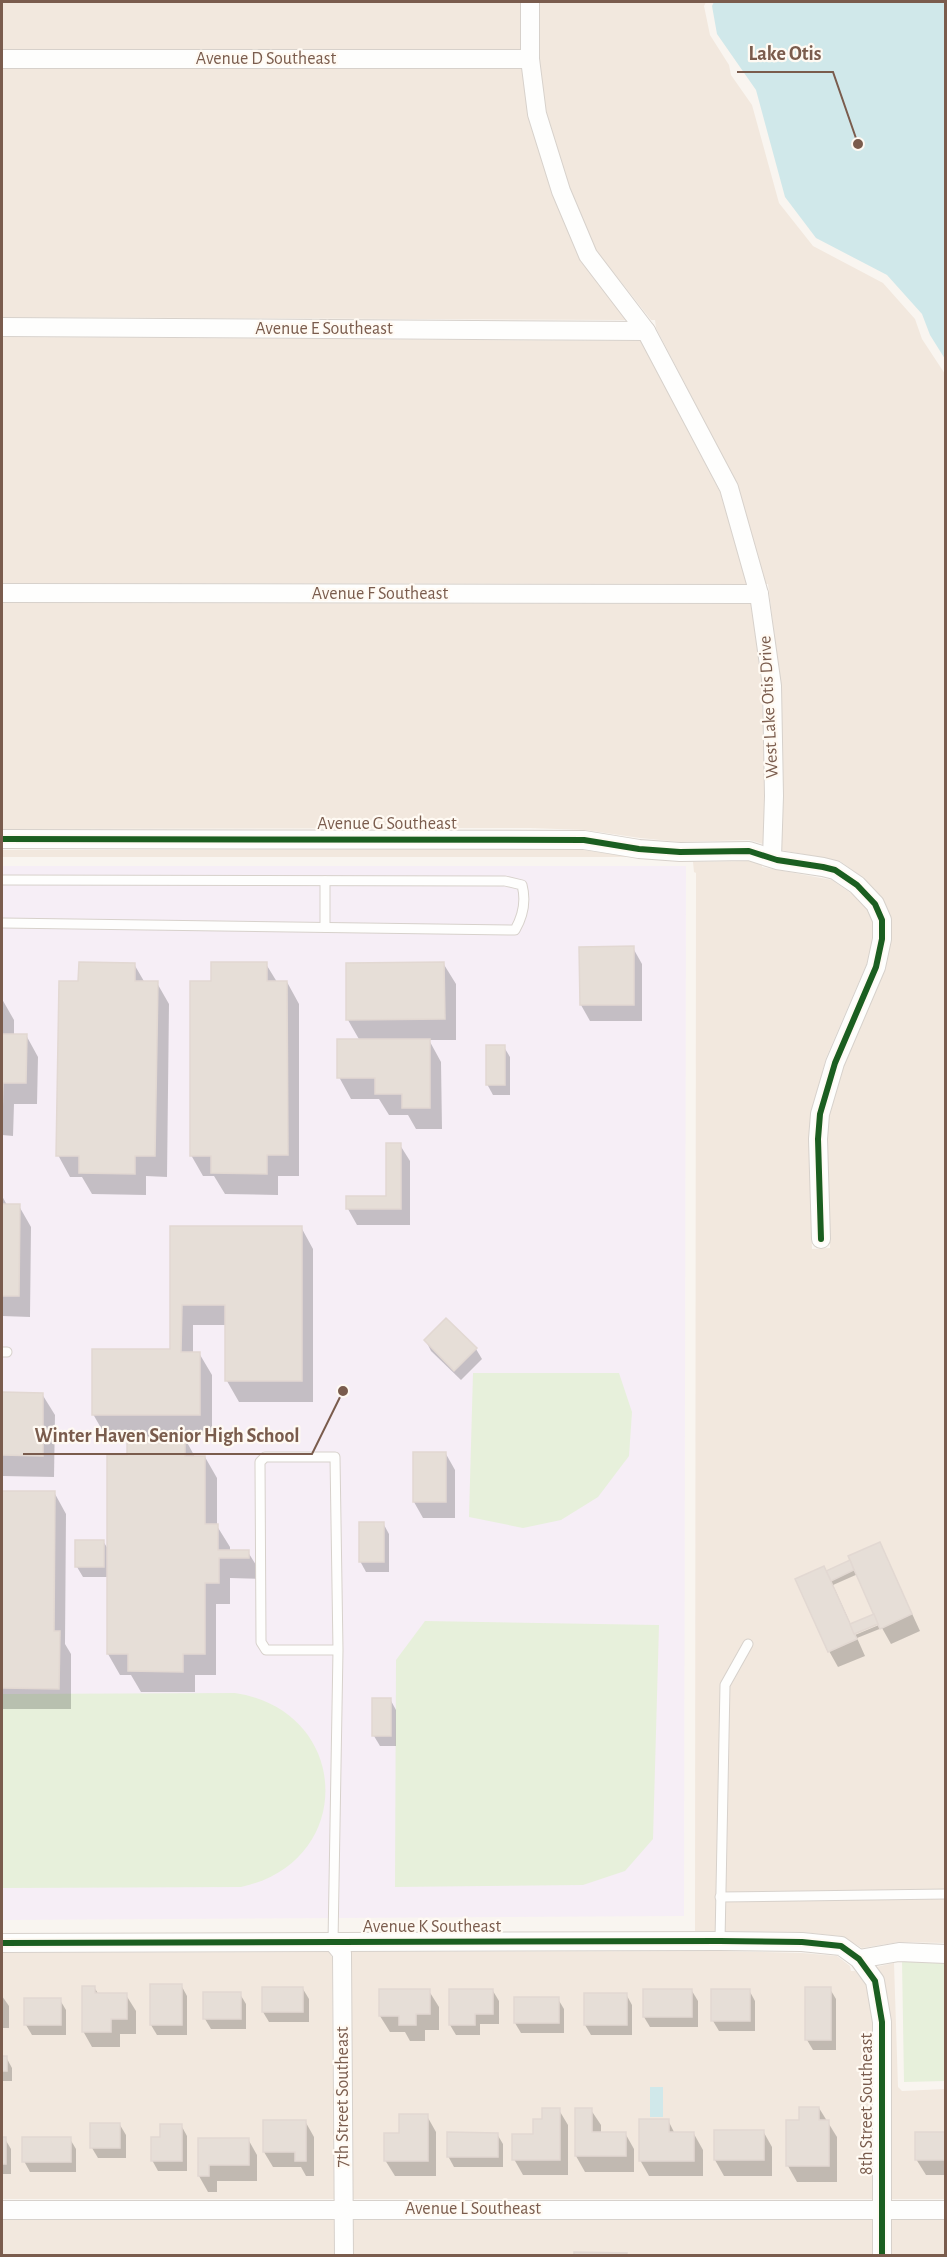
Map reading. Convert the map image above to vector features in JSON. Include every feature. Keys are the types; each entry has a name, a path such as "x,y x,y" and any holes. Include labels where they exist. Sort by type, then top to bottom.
{"street":[{"name":"West Lake Otis Drive","path":"530,2 530,59 537,114 561,191 588,255 646,330 729,488 759,594 772,686 774,796 772,857"},
{"name":"Avenue D Southeast","path":"2,59 530,59"},
{"name":"Avenue E Southeast","path":"2,327 646,330"},
{"name":"Avenue F Southeast","path":"2,593 759,594"},
{"name":"Avenue G Southeast","path":"2,840 584,840 639,849 680,852 749,851 772,857"},
{"path":"772,857 835,870 857,885 875,904 882,920 882,939 876,967 835,1063 820,1114 818,1139 821,1239"},
{"name":"Avenue K Southeast","path":"2,1942 802,1942 841,1946 859,1959"},
{"name":"7th Street Southeast","path":"333,1942 342,1953 344,2256"},
{"path":"859,1959 899,1952 945,1954"},
{"name":"8th Street Southeast","path":"859,1959 875,1981 882,2022 882,2256"},
{"name":"Avenue L Southeast","path":"2,2210 945,2210"}],"lane":[{"path":"2,880 505,881 522,885 524,891 523,910 515,930 2,922"},
{"path":"325,881 325,927"},
{"path":"333,1942 338,1650 335,1456 265,1457 260,1462 261,1642 266,1650 338,1650"},
{"path":"720,1941 725,1685 748,1644"},
{"path":"720,1897 945,1894"}],"shaded area":[{"path":"2,2 521,2 521,49 2,49"},
{"path":"539,2 706,2 704,6 710,35 729,65 731,75 752,105 779,203 813,246 883,283 915,319 922,339 945,374 945,1943 899,1942 862,1948 841,1936 802,1932 695,1931 696,873 693,862 748,861 762,865 762,867 832,880 852,894 868,910 873,922 873,938 867,963 826,1058 812,1111 809,1140 812,1249 830,1248 827,1140 829,1116 843,1067 885,969 891,941 891,920 881,897 862,877 840,861 781,850 783,796 781,686 768,584 766,584 737,484 656,328 655,320 651,320 596,250 569,187 546,112 539,58"},
{"path":"2,69 522,69 529,118 552,194 580,260 626,320 2,317"},
{"path":"2,337 641,341 720,492 747,584 2,583"},
{"path":"2,603 751,604 762,687 765,796 763,844 749,840 680,842 585,830 530,828 2,829"},
{"path":"2,850 584,850 629,857 2,857"},
{"path":"2,866 686,866 684,1916 2,1920"},
{"path":"720,1951 837,1956 850,1966 851,1971 855,1971 866,1985 873,2023 873,2199 353,2199 350,1952"},
{"path":"329,1952 332,1957 334,2199 2,2199 2,1953"},
{"path":"894,1963 898,2087 902,2091 945,2089 945,2199 892,2199 891,2022 884,1978 876,1967"},
{"path":"2,2220 334,2220 334,2255 2,2255"},
{"path":"353,2220 873,2220 873,2255 353,2255"},
{"path":"892,2220 945,2220 945,2255 892,2255"}],"green space":[{"path":"473,1373 619,1373 632,1412 629,1456 598,1497 561,1520 523,1528 469,1517"},
{"path":"425,1621 659,1625 653,1839 625,1871 583,1885 395,1887 396,1660"},
{"path":"235,1693 274,1705 302,1727 319,1756 325,1787 321,1819 305,1849 279,1872 241,1887 2,1888 2,1694"},
{"path":"902,1960 945,1962 945,2081 904,2082"}],"water":[{"path":"714,2 945,2 945,359 930,335 922,314 887,275 816,238 785,197 756,90 717,34 712,6"},
{"path":"650,2087 663,2087 663,2117 650,2117"}],"building":[{"path":"634,946 634,1005 580,1005 579,947"},
{"path":"79,962 135,963 135,981 158,981 155,1156 135,1156 135,1174 79,1173 79,1156 56,1156 59,981 78,981"},
{"path":"211,962 267,962 267,981 287,981 288,1155 267,1155 267,1174 211,1173 211,1156 190,1156 190,981 211,981"},
{"path":"444,962 445,1019 346,1020 346,963"},
{"path":"2,1034 27,1034 26,1083 3,1083 2,1115"},
{"path":"337,1039 430,1039 430,1108 402,1108 402,1094 375,1094 375,1078 337,1078"},
{"path":"486,1045 505,1045 505,1085 486,1085"},
{"path":"386,1143 401,1143 401,1209 346,1209 346,1196 386,1196"},
{"path":"2,1204 20,1204 19,1296 2,1296"},
{"path":"170,1226 302,1226 302,1381 225,1381 225,1305 182,1305 181,1352 200,1352 200,1415 92,1415 92,1349 170,1349"},
{"path":"446,1318 477,1348 454,1371 424,1340"},
{"path":"2,1392 43,1393 43,1456 2,1455"},
{"path":"127,1437 185,1437 185,1456 205,1456 205,1524 218,1524 218,1550 249,1550 249,1558 219,1558 219,1583 205,1583 205,1654 183,1654 183,1672 128,1671 128,1654 107,1654 107,1455 127,1455"},
{"path":"413,1452 446,1452 446,1502 413,1502"},
{"path":"2,1491 55,1491 54,1631 60,1631 59,1689 2,1688"},
{"path":"359,1522 384,1522 384,1562 359,1562"},
{"path":"75,1540 104,1540 104,1567 75,1567"},
{"path":"880,1542 912,1614 880,1629 848,1556"},
{"path":"850,1560 854,1570 831,1581 826,1571"},
{"path":"824,1566 857,1639 828,1652 795,1579"},
{"path":"874,1614 878,1624 854,1634 850,1624"},
{"path":"372,1698 391,1698 391,1736 372,1736"},
{"path":"150,1984 182,1984 182,2025 150,2025"},
{"path":"82,1986 95,1986 95,1993 127,1993 127,2019 111,2019 111,2032 82,2032"},
{"path":"262,1987 303,1987 303,2012 262,2012"},
{"path":"805,1987 831,1987 831,2040 805,2040"},
{"path":"379,1989 430,1989 430,2014 416,2014 416,2025 399,2025 399,2016 379,2016"},
{"path":"449,1989 493,1989 493,2014 475,2014 475,2025 449,2025"},
{"path":"643,1989 692,1989 692,2017 643,2017"},
{"path":"711,1989 750,1989 750,2021 711,2021"},
{"path":"203,1992 241,1992 241,2019 203,2019"},
{"path":"584,1993 627,1993 627,2025 584,2025"},
{"path":"514,1997 559,1997 559,2023 514,2023"},
{"path":"24,1998 61,1998 61,2025 24,2025"},
{"path":"2,2056 7,2056 7,2071 2,2071"},
{"path":"799,2107 819,2107 819,2120 829,2120 829,2166 786,2166 786,2120 799,2120"},
{"path":"542,2108 560,2108 560,2160 512,2160 512,2134 533,2134 533,2119 542,2119"},
{"path":"575,2108 592,2108 592,2132 626,2132 626,2156 575,2156"},
{"path":"399,2114 428,2114 428,2161 384,2161 384,2133 399,2133"},
{"path":"639,2119 669,2119 669,2132 694,2132 694,2161 639,2161"},
{"path":"263,2120 306,2120 306,2161 295,2161 295,2152 263,2152"},
{"path":"90,2123 120,2123 120,2148 90,2148"},
{"path":"160,2124 182,2124 182,2161 151,2161 151,2137 160,2137"},
{"path":"714,2130 764,2130 764,2160 714,2160"},
{"path":"447,2132 498,2133 498,2157 447,2157"},
{"path":"915,2132 946,2132 946,2160 915,2160"},
{"path":"2,2137 6,2137 6,2164 2,2164"},
{"path":"22,2137 71,2137 71,2162 22,2162"},
{"path":"198,2138 249,2138 249,2165 209,2165 209,2176 198,2176"},
{"path":"574,2252 627,2253 626,2256 574,2256"}],"cycle path":[{"path":"2,839 584,840 639,849 680,852 749,851 777,860 835,870 857,885 875,904 882,920 882,939 876,967 835,1063 820,1114 818,1139 821,1239"},
{"path":"2,1943 720,1941 802,1942 841,1946 859,1959 875,1981 882,2022 882,2256"}],"place":[{"name":"Lake Otis","path":"858,144"},
{"name":"Winter Haven Senior High School","path":"343,1391"}]}
